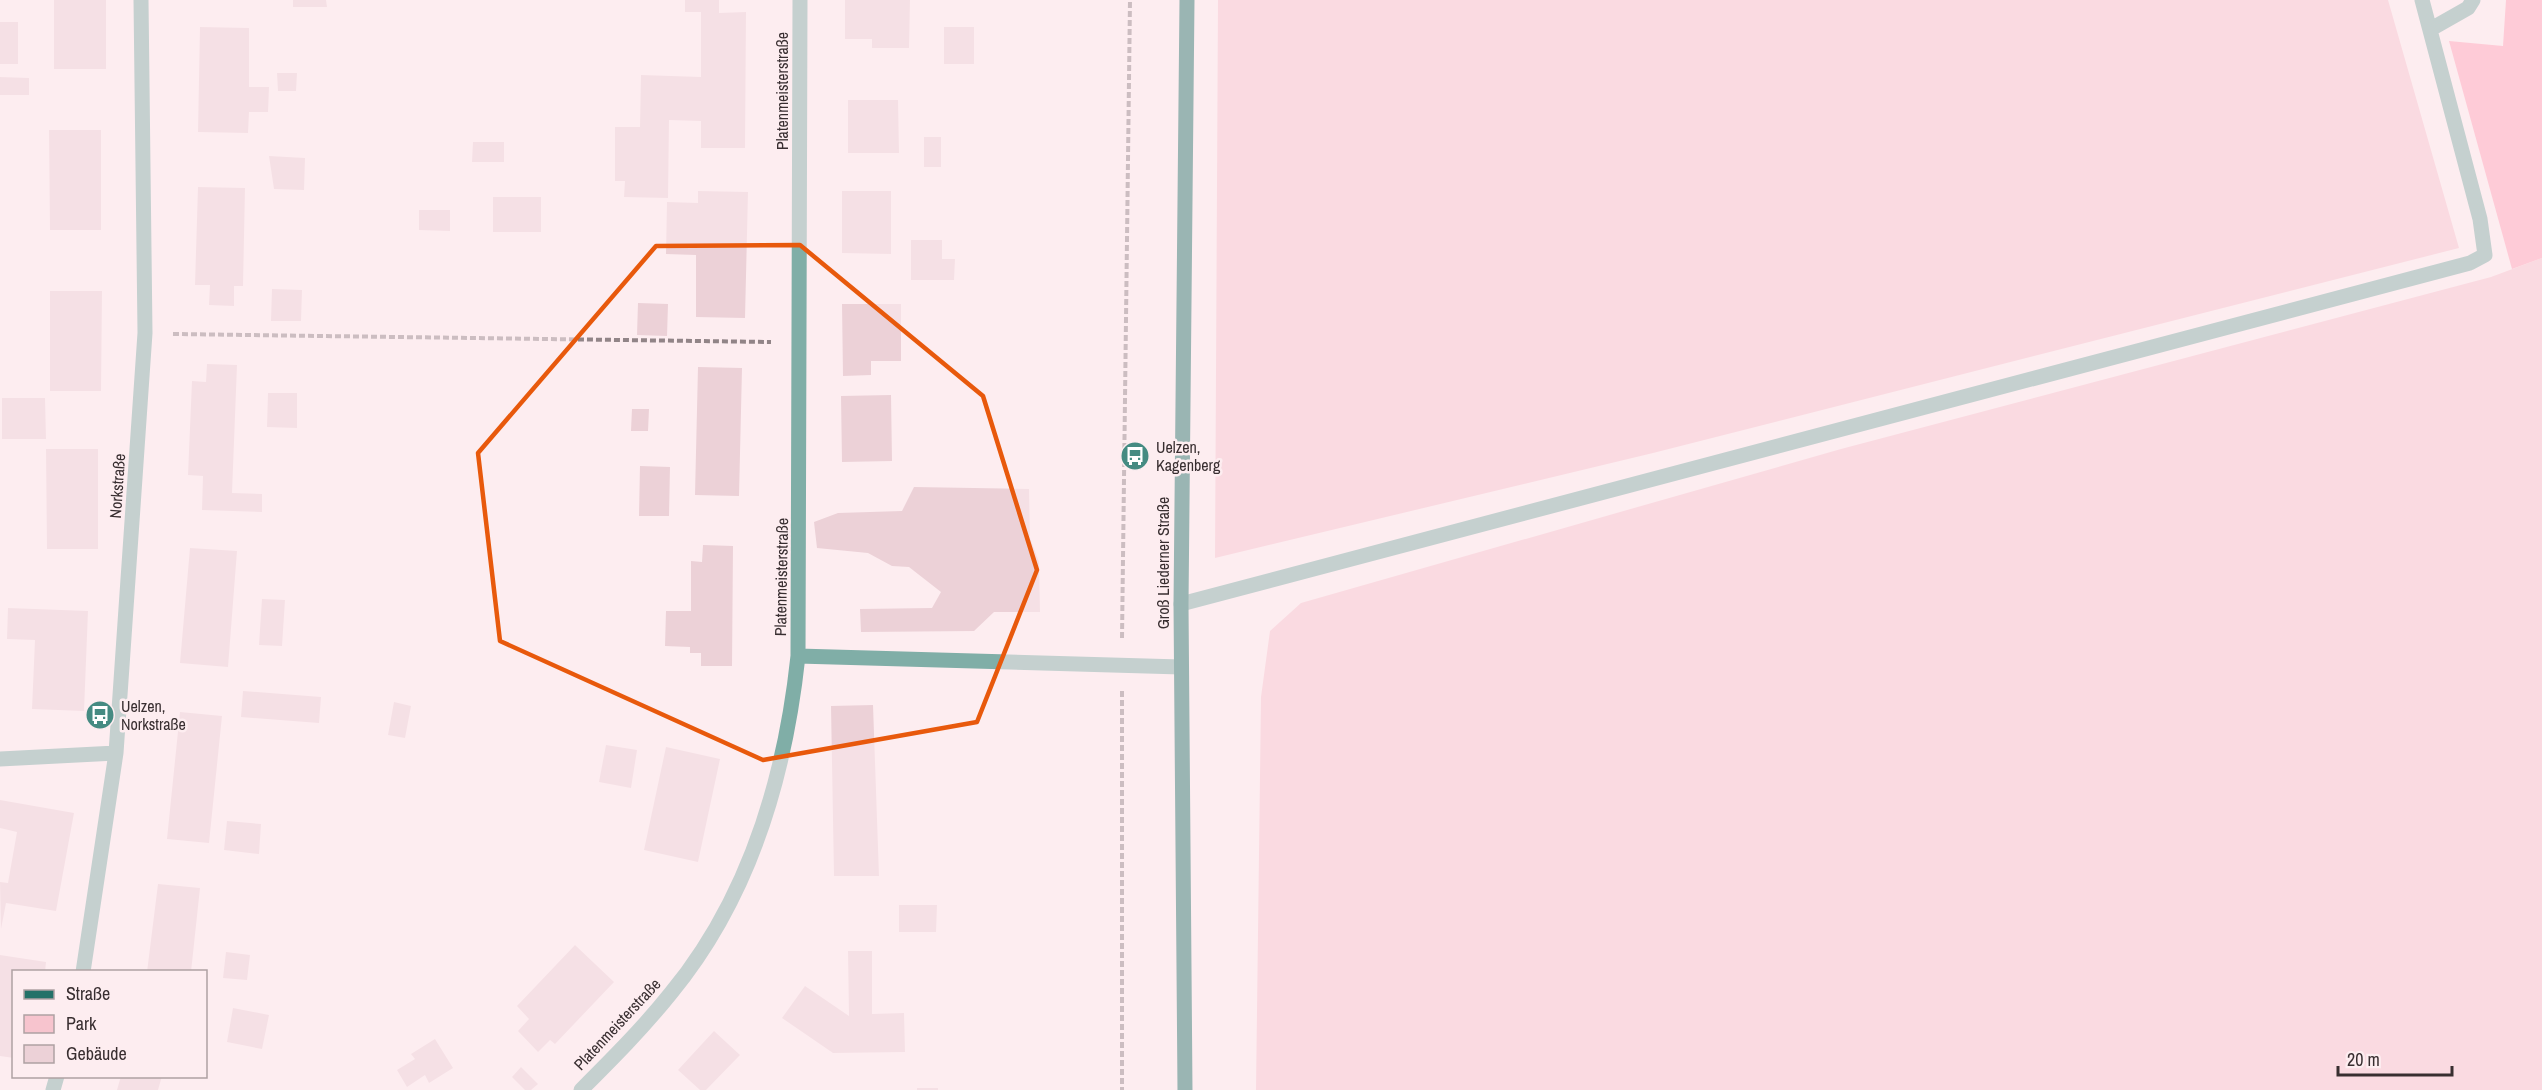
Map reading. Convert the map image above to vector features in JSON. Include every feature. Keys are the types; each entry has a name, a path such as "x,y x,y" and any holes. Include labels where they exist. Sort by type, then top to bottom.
{"main road":[{"name":"Groß Liederner Straße","path":"1185,1090 1180,603 1187,0"}],"street":[{"name":"Norkstraße","path":"83,970 116,753 145,333 141,0"},
{"name":"Platenmeisterstraße","path":"580,1090 624,1047 672,993 701,951 727,907 761,831 783,760 793,709 798,656 801,343 800,0"},
{"path":"1180,603 2470,263 2485,255 2480,219 2422,0"},
{"path":"2431,29 2468,8 2473,0"},
{"path":"798,656 1181,667"},
{"path":"0,759 116,753"}],"path":[{"path":"1122,1090 1122,664 1130,0"},
{"path":"145,333 801,343"}],"highlighted area":[{"path":"800,245 983,396 1037,570 977,722 763,760 500,641 478,453 656,246"}],"green space":[{"path":"1218,0 2388,0 2459,248 1653,453 1215,558"},
{"path":"2542,258 2542,1090 1256,1090 1261,697 1270,631 1301,603 1841,449 2491,277"}],"shaded area":[{"path":"2506,0 2542,0 2542,258 2512,269 2449,41 2503,46"}],"building":[{"path":"54,0 106,0 106,69 54,69"},
{"path":"293,0 326,0 327,7 293,7"},
{"path":"685,0 719,0 719,13 746,12 745,148 701,148 701,121 669,120 668,198 624,197 625,181 615,181 615,127 640,127 641,75 701,77 701,12 685,12"},
{"path":"845,0 910,0 909,48 872,48 872,39 845,39"},
{"path":"0,22 18,22 18,64 0,64"},
{"path":"200,27 249,28 249,87 269,87 268,112 249,112 248,133 198,132"},
{"path":"944,27 974,27 974,64 944,64"},
{"path":"277,73 297,73 296,91 278,91"},
{"path":"0,77 29,78 29,95 0,95"},
{"path":"848,100 898,100 899,153 848,153"},
{"path":"49,130 101,130 101,230 50,230"},
{"path":"924,137 941,137 941,167 924,167"},
{"path":"473,142 504,142 504,162 472,162"},
{"path":"269,156 305,158 304,190 274,189"},
{"path":"198,187 245,188 243,286 234,286 234,306 209,305 210,285 195,285"},
{"path":"698,191 748,192 745,318 696,317 696,255 666,254 667,202 698,203"},
{"path":"842,191 891,191 891,254 842,253"},
{"path":"493,197 541,197 541,232 493,232"},
{"path":"419,210 450,210 450,231 419,230"},
{"path":"911,240 942,240 942,259 955,259 954,280 911,280"},
{"path":"272,289 302,290 301,321 271,321"},
{"path":"50,291 102,291 101,391 50,391"},
{"path":"638,303 668,304 667,336 637,335"},
{"path":"842,304 901,304 901,361 871,361 871,375 843,376"},
{"path":"207,364 237,365 232,493 262,494 262,512 202,510 203,476 188,475 192,381 206,382"},
{"path":"698,367 742,368 739,496 695,495"},
{"path":"268,393 297,393 297,428 267,427"},
{"path":"891,395 892,461 842,462 841,396"},
{"path":"2,398 45,398 46,439 2,439"},
{"path":"632,409 649,409 648,431 631,431"},
{"path":"46,449 98,449 98,549 47,549"},
{"path":"640,466 670,467 669,516 639,516"},
{"path":"914,487 1029,489 1030,538 1039,562 1040,612 994,612 974,631 861,632 860,609 932,608 941,592 909,567 892,566 868,553 817,548 814,522 838,513 902,511"},
{"path":"703,545 733,546 732,666 701,666 701,653 690,653 690,647 665,646 666,611 691,611 691,561 702,562"},
{"path":"190,548 237,551 228,667 180,663"},
{"path":"262,599 285,600 282,646 259,645"},
{"path":"8,608 88,611 84,711 32,709 35,640 7,639"},
{"path":"243,691 321,697 319,723 241,717"},
{"path":"394,702 411,706 405,738 388,735"},
{"path":"873,705 879,876 834,876 831,706"},
{"path":"180,712 222,716 209,843 167,839"},
{"path":"606,745 637,750 631,788 599,782"},
{"path":"666,747 720,759 698,862 644,850"},
{"path":"0,800 74,813 56,911 6,903 1,929 0,882 8,883 17,832 0,828"},
{"path":"227,821 261,824 259,854 224,850"},
{"path":"158,884 200,888 191,970 147,970"},
{"path":"899,905 937,905 936,932 899,932"},
{"path":"575,945 614,982 555,1044 550,1040 538,1052 518,1031 529,1019 517,1006"},
{"path":"848,951 872,951 872,1014 904,1013 905,1052 833,1053 782,1018 805,986 849,1016"},
{"path":"226,952 250,955 247,980 223,978"},
{"path":"0,955 46,962 45,970 12,970 12,1058 0,1056"},
{"path":"233,1008 269,1015 262,1049 227,1042"},
{"path":"714,1031 740,1055 706,1090 700,1090 678,1070"},
{"path":"435,1039 453,1068 429,1083 425,1075 407,1087 397,1070 415,1059 411,1054"},
{"path":"521,1067 538,1084 531,1090 525,1090 512,1077"},
{"path":"120,1078 161,1078 158,1090 117,1090"},
{"path":"917,1088 938,1088 938,1090 917,1090"}],"place":[{"name":"Uelzen, Kagenberg","path":"1135,456"},
{"name":"Uelzen, Norkstraße","path":"100,715"}]}
